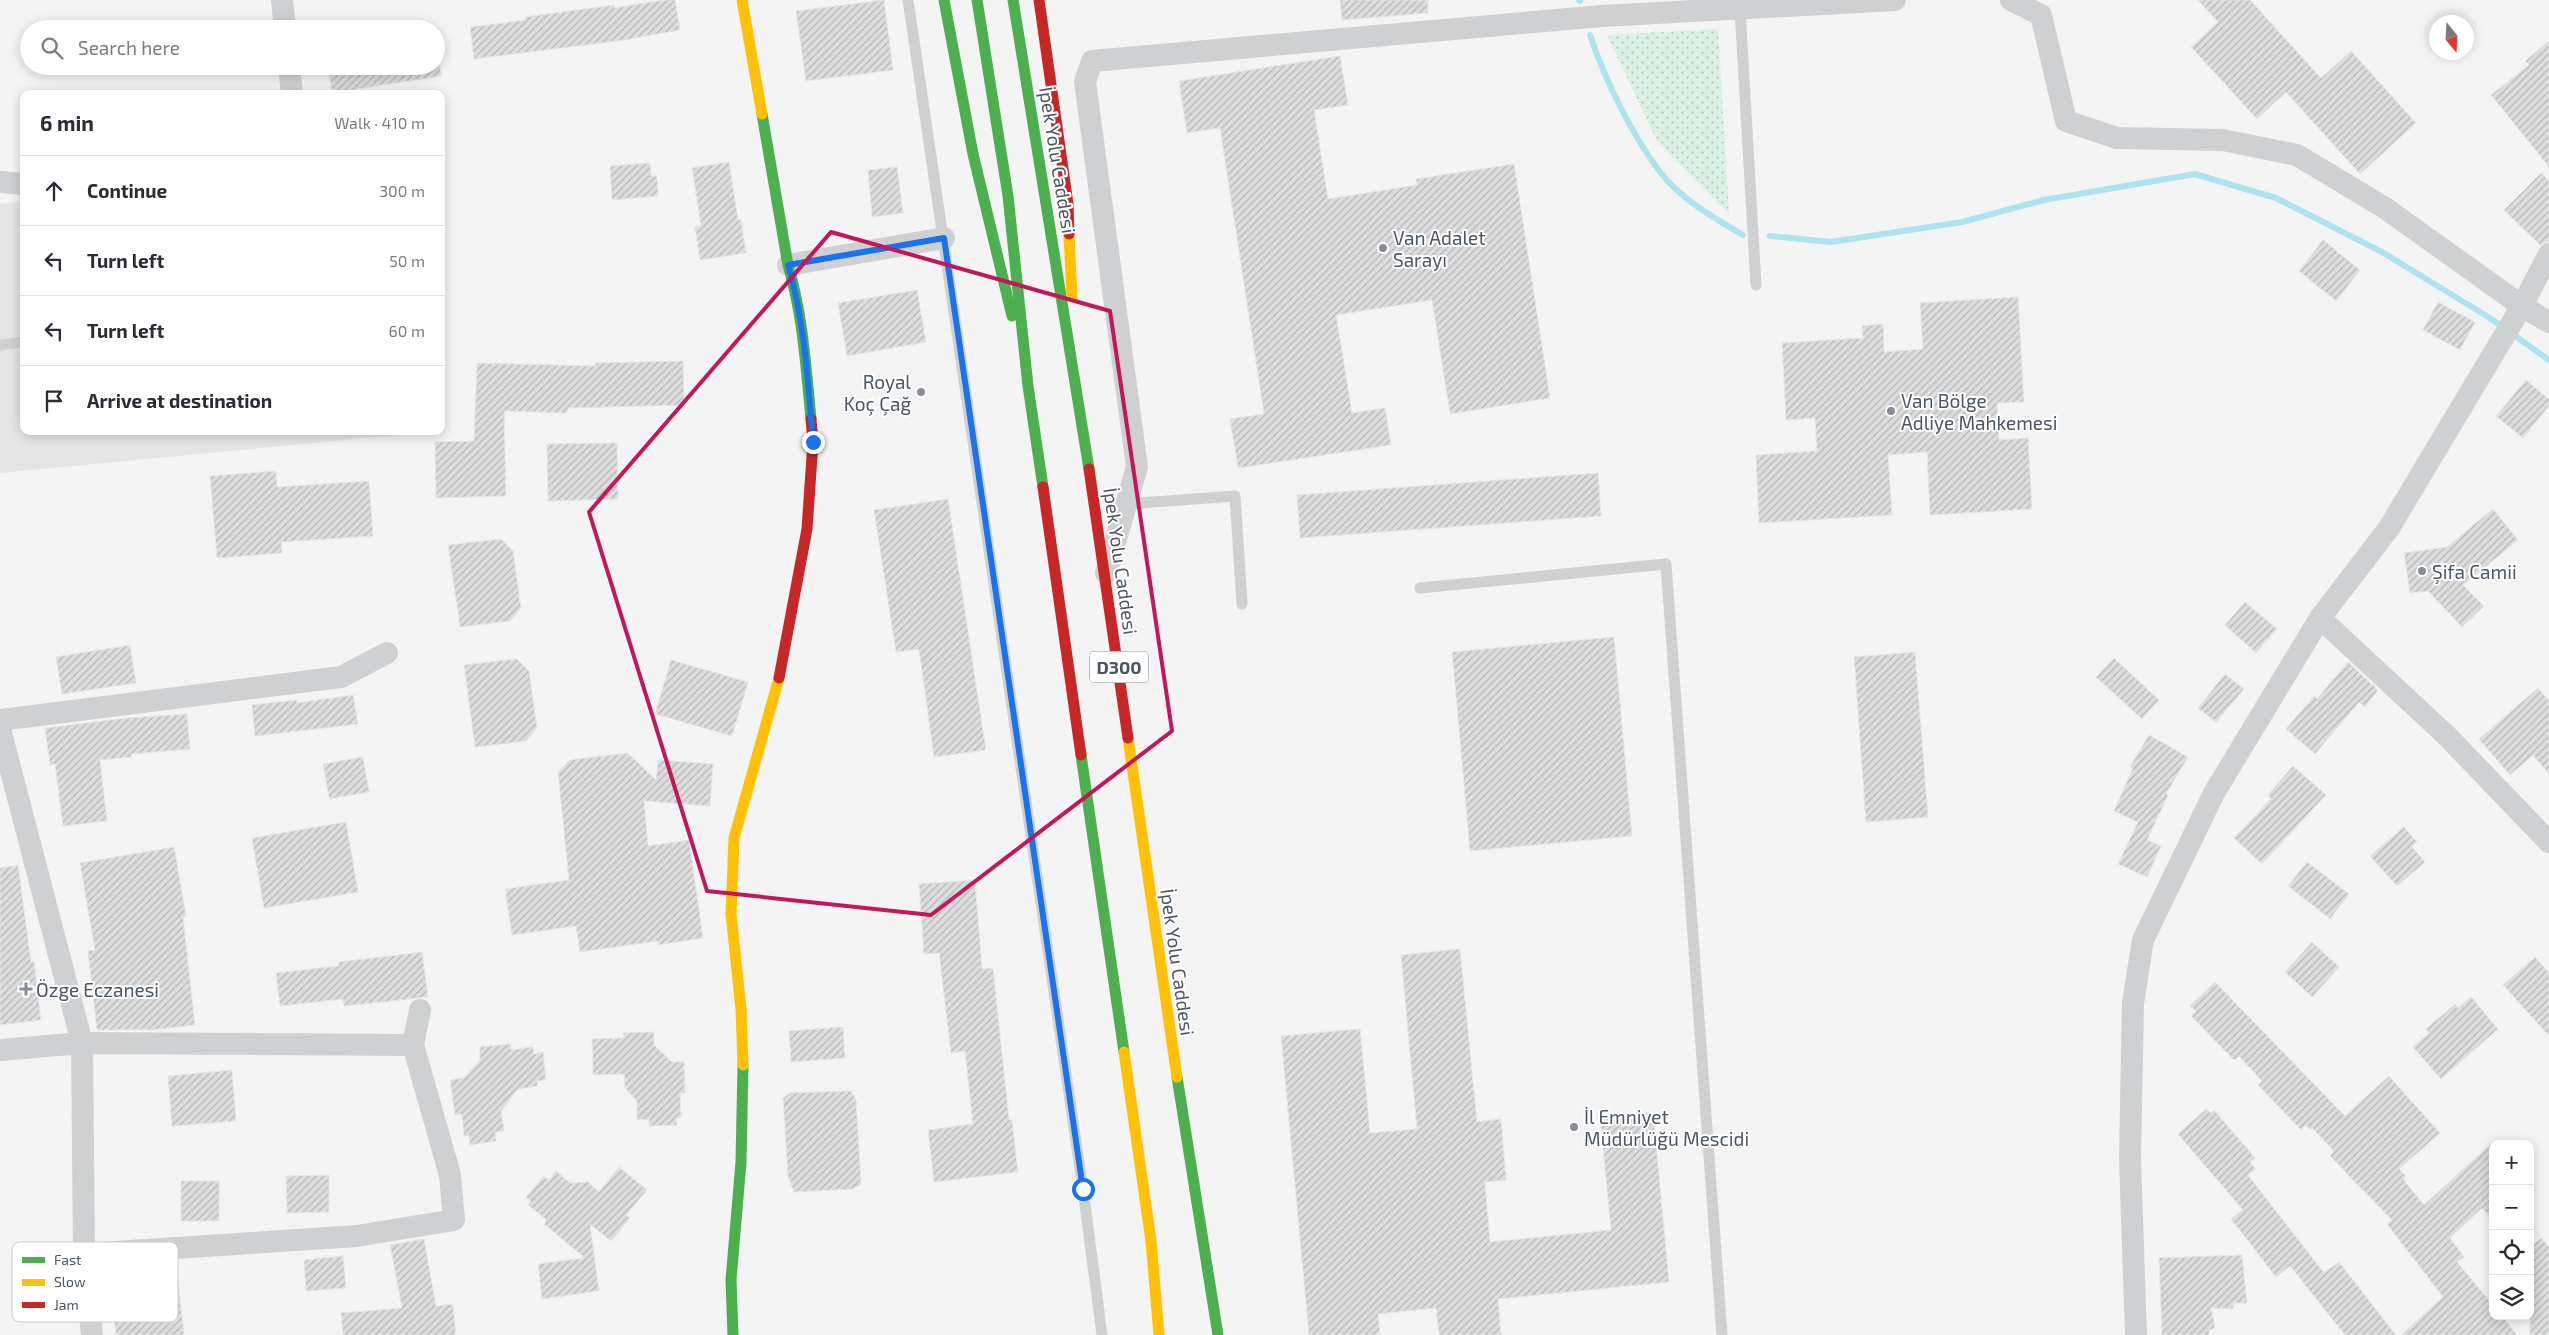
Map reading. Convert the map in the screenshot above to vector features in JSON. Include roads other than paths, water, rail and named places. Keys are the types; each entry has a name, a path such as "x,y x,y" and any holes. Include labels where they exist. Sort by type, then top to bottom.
{"main road":[{"path":"733,1335 731,1280 741,1162 744,1078 741,1009 731,914 734,838 784,660 807,528 813,442 805,353 795,288 788,265 742,0"},
{"path":"944,0 974,154 1028,386"},
{"name":"D300","path":"977,0 1008,196 1028,386 1151,1241 1159,1335"},
{"name":"İpek Yolu Caddesi","path":"1013,0 1075,371 1168,1017 1218,1335"},
{"path":"1039,0 1068,204 1075,371"}],"street":[{"path":"282,0 284,20"},
{"path":"1105,575 1137,467 1085,82 1092,61 1602,16 1895,0"},
{"path":"2011,0 2041,15 2066,121 2117,138 2223,140 2297,155 2385,208 2522,306 2549,322"},
{"path":"290,75 292,90"},
{"path":"0,182 20,184"},
{"path":"788,265 944,238"},
{"path":"2136,1335 2130,1158 2134,1003 2143,940 2214,793 2320,618 2389,528 2522,306 2549,254"},
{"path":"2320,618 2447,736 2549,842"},
{"path":"0,720 341,677 387,653"},
{"path":"0,729 82,1043 84,1242"},
{"path":"178,1248 357,1236 454,1220 450,1175 413,1045 420,1010"},
{"path":"0,1050 82,1043 413,1045"},
{"path":"91,1322 92,1335"}],"lane":[{"path":"908,0 1082,1180 1102,1335"},
{"path":"1740,9 1756,285"},
{"path":"0,345 20,342"},
{"path":"1126,504 1235,496 1242,604"},
{"path":"1420,588 1666,564 1722,1335"}],"waterway":[{"path":"1590,35 1612,90 1632,129 1655,165 1666,179 1683,195 1702,210 1743,235"},
{"path":"1770,236 1831,242 1962,222 2044,200 2195,174 2276,198 2382,252 2490,318 2549,360"}],"place":[{"name":"Van Adalet Sarayı","path":"1383,248"},
{"name":"Royal Koç Çağ","path":"921,392"},
{"name":"Van Bölge Adliye Mahkemesi","path":"1891,411"},
{"name":"Şifa Camii","path":"2422,571"},
{"name":"Özge Eczanesi","path":"26,989"},
{"name":"İl Emniyet Müdürlüğü Mescidi","path":"1574,1127"}]}
